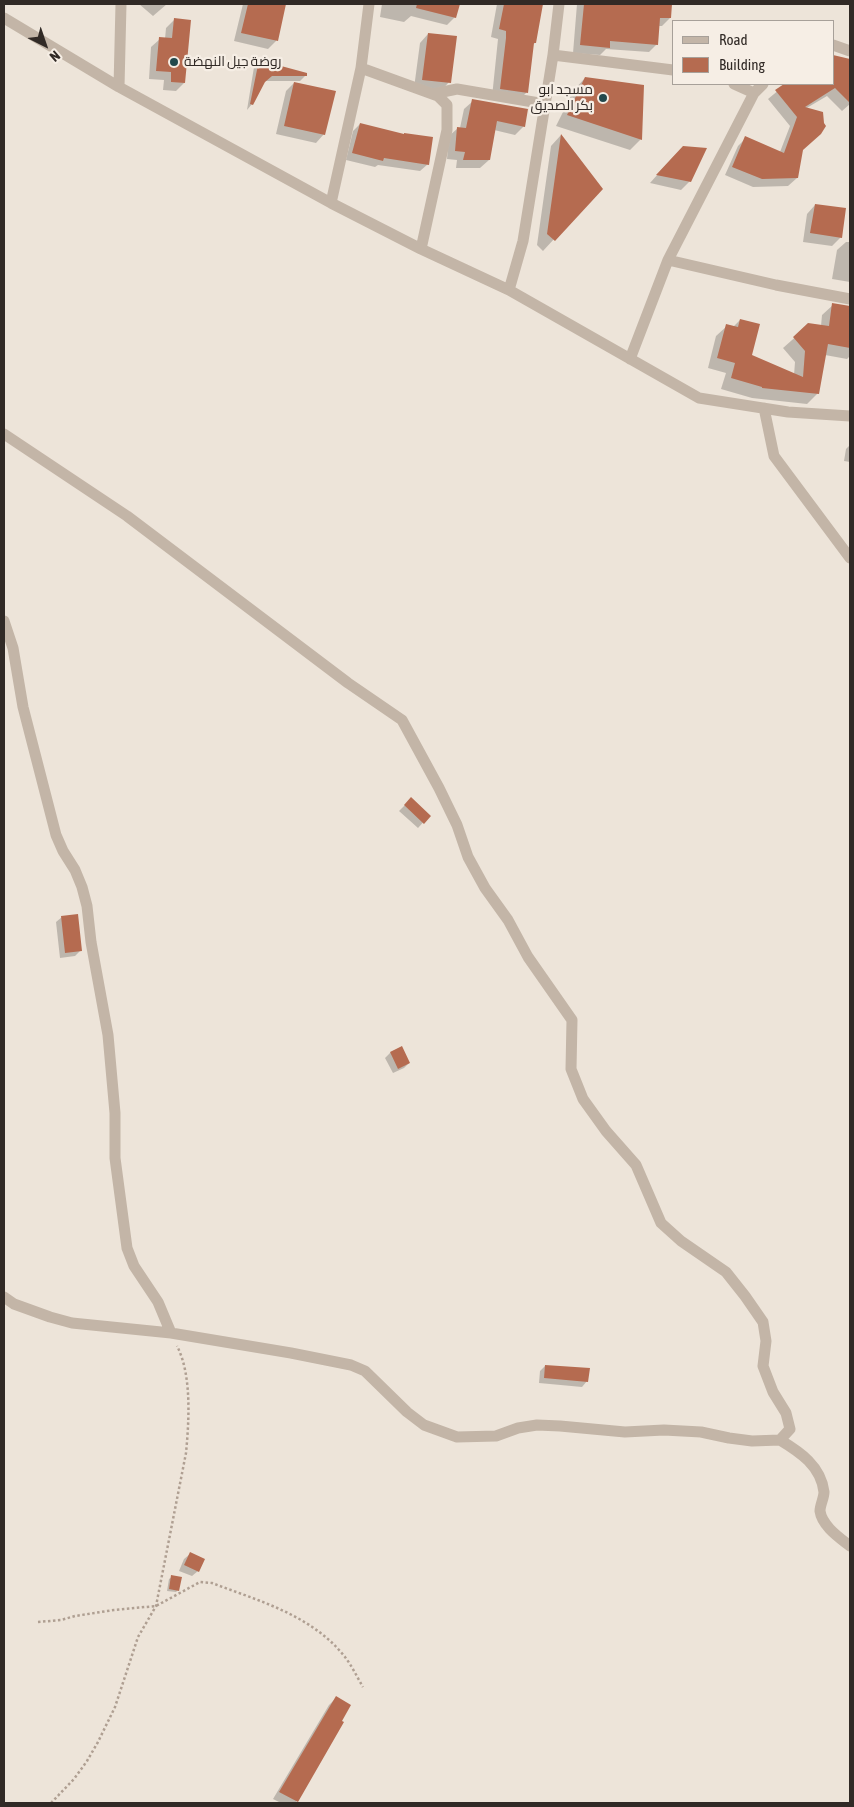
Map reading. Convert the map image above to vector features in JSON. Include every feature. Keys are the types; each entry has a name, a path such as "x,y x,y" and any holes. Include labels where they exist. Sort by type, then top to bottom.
{"street":[{"path":"119,87 121,4"},
{"path":"332,203 360,68 369,4"},
{"path":"509,290 523,241 553,54 559,4"},
{"path":"4,18 119,87 332,203 421,249 509,290 699,398 788,412 850,416"},
{"path":"834,44 850,51"},
{"path":"553,54 672,70"},
{"path":"360,68 438,96 447,106 446,130 421,249"},
{"path":"736,85 754,93"},
{"path":"630,359 668,260 754,93 762,85"},
{"path":"433,94 457,89 545,104"},
{"path":"668,260 776,285 850,299"},
{"path":"764,408 774,456 850,558"},
{"path":"4,434 127,516 348,683 402,720 439,788 468,857 485,888 508,920 528,957 572,1020 570,1069 583,1099 606,1131 636,1166 661,1223 681,1241 726,1272 763,1322 766,1342 763,1366 773,1392 786,1413 790,1429 780,1440"},
{"path":"4,621 11,640 23,707 56,835 75,870 87,906 93,952 108,1034 115,1113 115,1158 127,1248 134,1266 158,1302 171,1333"},
{"path":"4,1297 14,1304 72,1323 171,1333 351,1365 365,1371 407,1412 424,1425 457,1437 496,1436 518,1428 560,1426 625,1432 664,1430 701,1432 752,1441 780,1440 802,1454 816,1470 824,1492 820,1512 830,1531 850,1546"}],"path":[{"path":"51,1803 74,1779 94,1749 116,1707 138,1637 156,1606 186,1453 188,1428 186,1377 179,1350 171,1333"},
{"path":"38,1622 156,1606 200,1582 212,1582 308,1622 325,1635 346,1657 363,1687"}],"building":[{"path":"248,4 286,4 278,41 241,33"},
{"path":"417,4 460,4 456,18 416,8"},
{"path":"504,4 543,4 536,43 534,43 528,93 500,89 506,31 499,29"},
{"path":"584,4 672,4 671,18 660,18 658,45 610,41 610,48 580,45"},
{"path":"174,18 191,20 185,83 171,82 171,72 156,71 159,37 172,38"},
{"path":"428,33 457,36 451,83 422,80"},
{"path":"834,55 850,59 850,103 835,88 805,107 823,112 826,126 821,134 803,150 798,178 762,179 732,167 745,136 784,153 797,117 775,90 782,85 834,85"},
{"path":"259,60 307,73 307,76 272,76 265,82 253,105 250,104"},
{"path":"585,77 644,85 642,140 567,115"},
{"path":"294,82 336,91 325,135 284,126"},
{"path":"472,99 528,109 525,127 497,121 490,160 463,160 465,152 455,151 457,127 466,128"},
{"path":"360,123 404,134 433,137 429,165 384,158 383,161 352,153"},
{"path":"561,134 603,189 555,241 547,234"},
{"path":"683,146 707,148 691,182 656,175"},
{"path":"815,204 846,208 842,238 810,233"},
{"path":"832,303 850,306 850,348 828,344 819,394 762,388 731,378 735,363 717,358 726,324 738,327 740,319 760,324 752,355 803,377 805,351 793,337 808,323 829,326"},
{"path":"411,797 431,816 424,824 404,805"},
{"path":"78,914 82,951 65,953 61,916"},
{"path":"402,1046 410,1063 398,1069 390,1052"},
{"path":"545,1365 590,1368 588,1382 544,1378"},
{"path":"190,1552 205,1559 199,1572 184,1565"},
{"path":"171,1575 182,1577 179,1591 169,1589"},
{"path":"336,1696 351,1705 342,1721 344,1722 298,1802 279,1792"}],"place":[{"name":"روضة جيل النهضة","path":"174,62"},
{"name":"مسجد ابو بكر الصديق","path":"603,98"}]}
